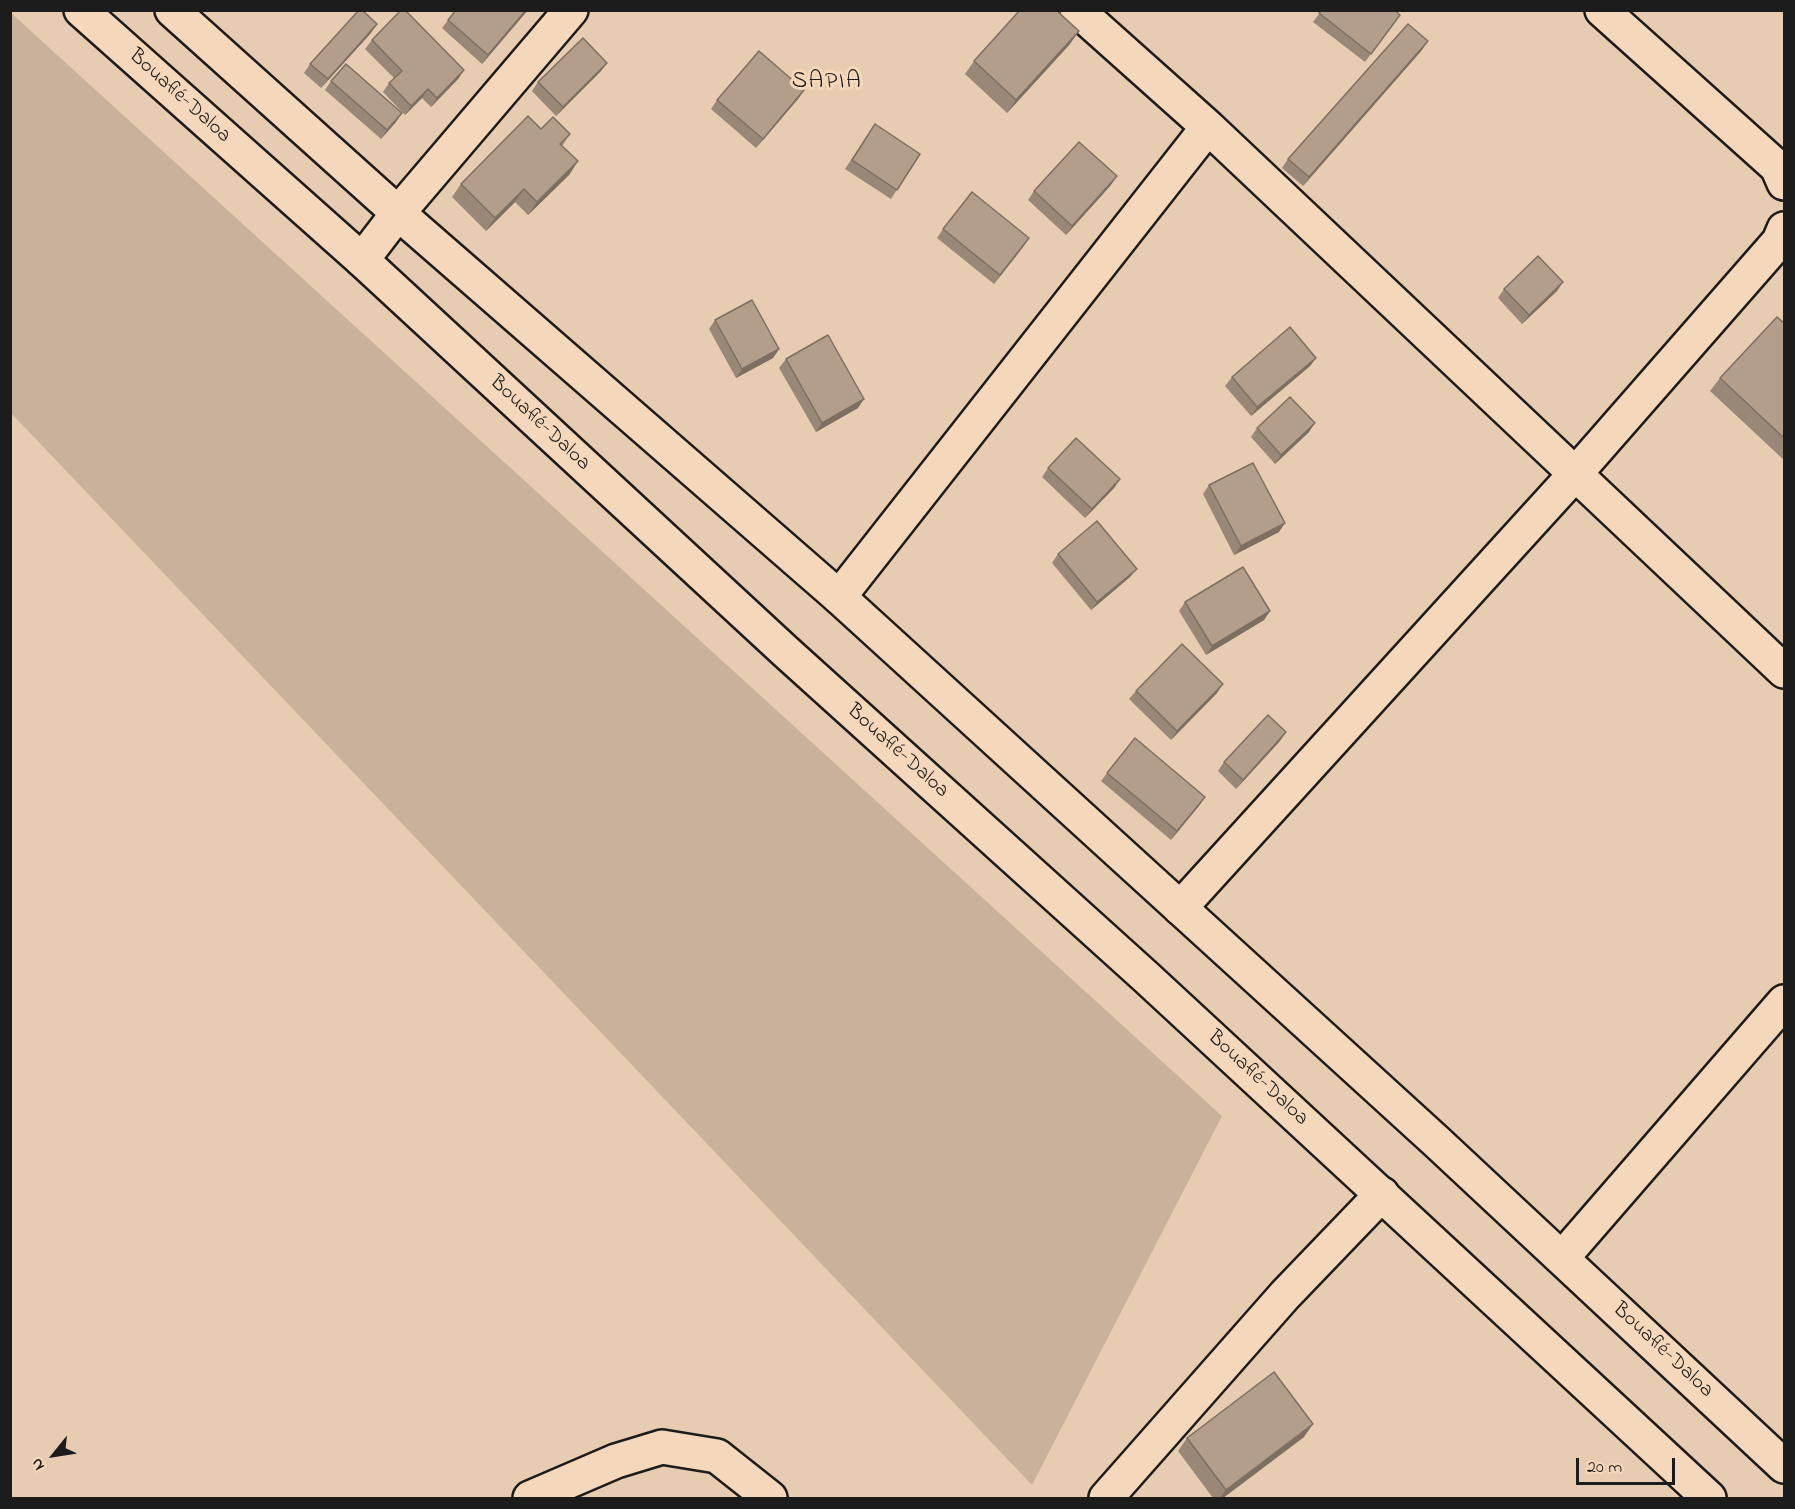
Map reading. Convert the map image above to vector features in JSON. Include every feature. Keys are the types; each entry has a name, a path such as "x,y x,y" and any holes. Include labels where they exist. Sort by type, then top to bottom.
{"main road":[{"name":"Bouaflé-Daloa","path":"81,10 362,260 1382,1194 1709,1498"},
{"name":"Bouaflé-Daloa","path":"172,10 398,213 839,597 1562,1258 1785,1466"},
{"path":"362,260 398,213 571,10"},
{"path":"1077,10 1208,127 1785,671"},
{"path":"1602,10 1777,167 1785,183"},
{"path":"839,597 1208,127"},
{"path":"1180,908 1576,473 1771,250 1785,229"},
{"path":"1562,1258 1785,1002"},
{"path":"1106,1498 1285,1294 1382,1194"},
{"path":"530,1498 616,1461 662,1447 717,1456 770,1498"}],"shaded area":[{"path":"10,12 1222,1116 1032,1485 11,413"}],"building":[{"path":"359,10 362,10 377,24 328,79 310,64"},
{"path":"401,10 405,10 464,70 437,98 428,89 411,106 389,83 402,71 372,40"},
{"path":"456,10 526,10 488,55 448,20"},
{"path":"1020,10 1056,10 1079,31 1016,100 974,61"},
{"path":"1322,10 1394,10 1400,15 1371,54 1319,13"},
{"path":"1408,24 1428,41 1309,177 1288,159"},
{"path":"583,38 607,63 563,107 538,82"},
{"path":"759,51 804,90 763,139 717,100"},
{"path":"346,64 402,113 387,130 331,81"},
{"path":"528,116 541,129 553,117 570,134 560,144 578,161 537,202 524,189 495,218 461,184"},
{"path":"875,124 920,154 897,190 852,160"},
{"path":"1079,142 1117,176 1072,226 1034,191"},
{"path":"972,192 1029,238 1000,275 943,229"},
{"path":"1538,256 1563,282 1529,315 1504,289"},
{"path":"752,300 779,349 742,369 715,320"},
{"path":"1777,317 1785,324 1785,439 1720,378"},
{"path":"1290,327 1316,358 1257,407 1232,377"},
{"path":"828,335 864,399 822,423 786,359"},
{"path":"1290,397 1315,423 1281,455 1257,428"},
{"path":"1076,438 1120,479 1092,509 1048,468"},
{"path":"1253,463 1285,523 1241,546 1209,485"},
{"path":"1097,521 1137,569 1097,602 1058,554"},
{"path":"1243,567 1270,611 1212,646 1185,602"},
{"path":"1182,644 1223,684 1177,731 1136,691"},
{"path":"1268,715 1286,732 1243,780 1224,762"},
{"path":"1135,738 1205,797 1177,831 1107,773"},
{"path":"1274,1372 1313,1424 1226,1490 1187,1438"}],"district":[{"name":"SAPIA","path":"827,83"}]}
